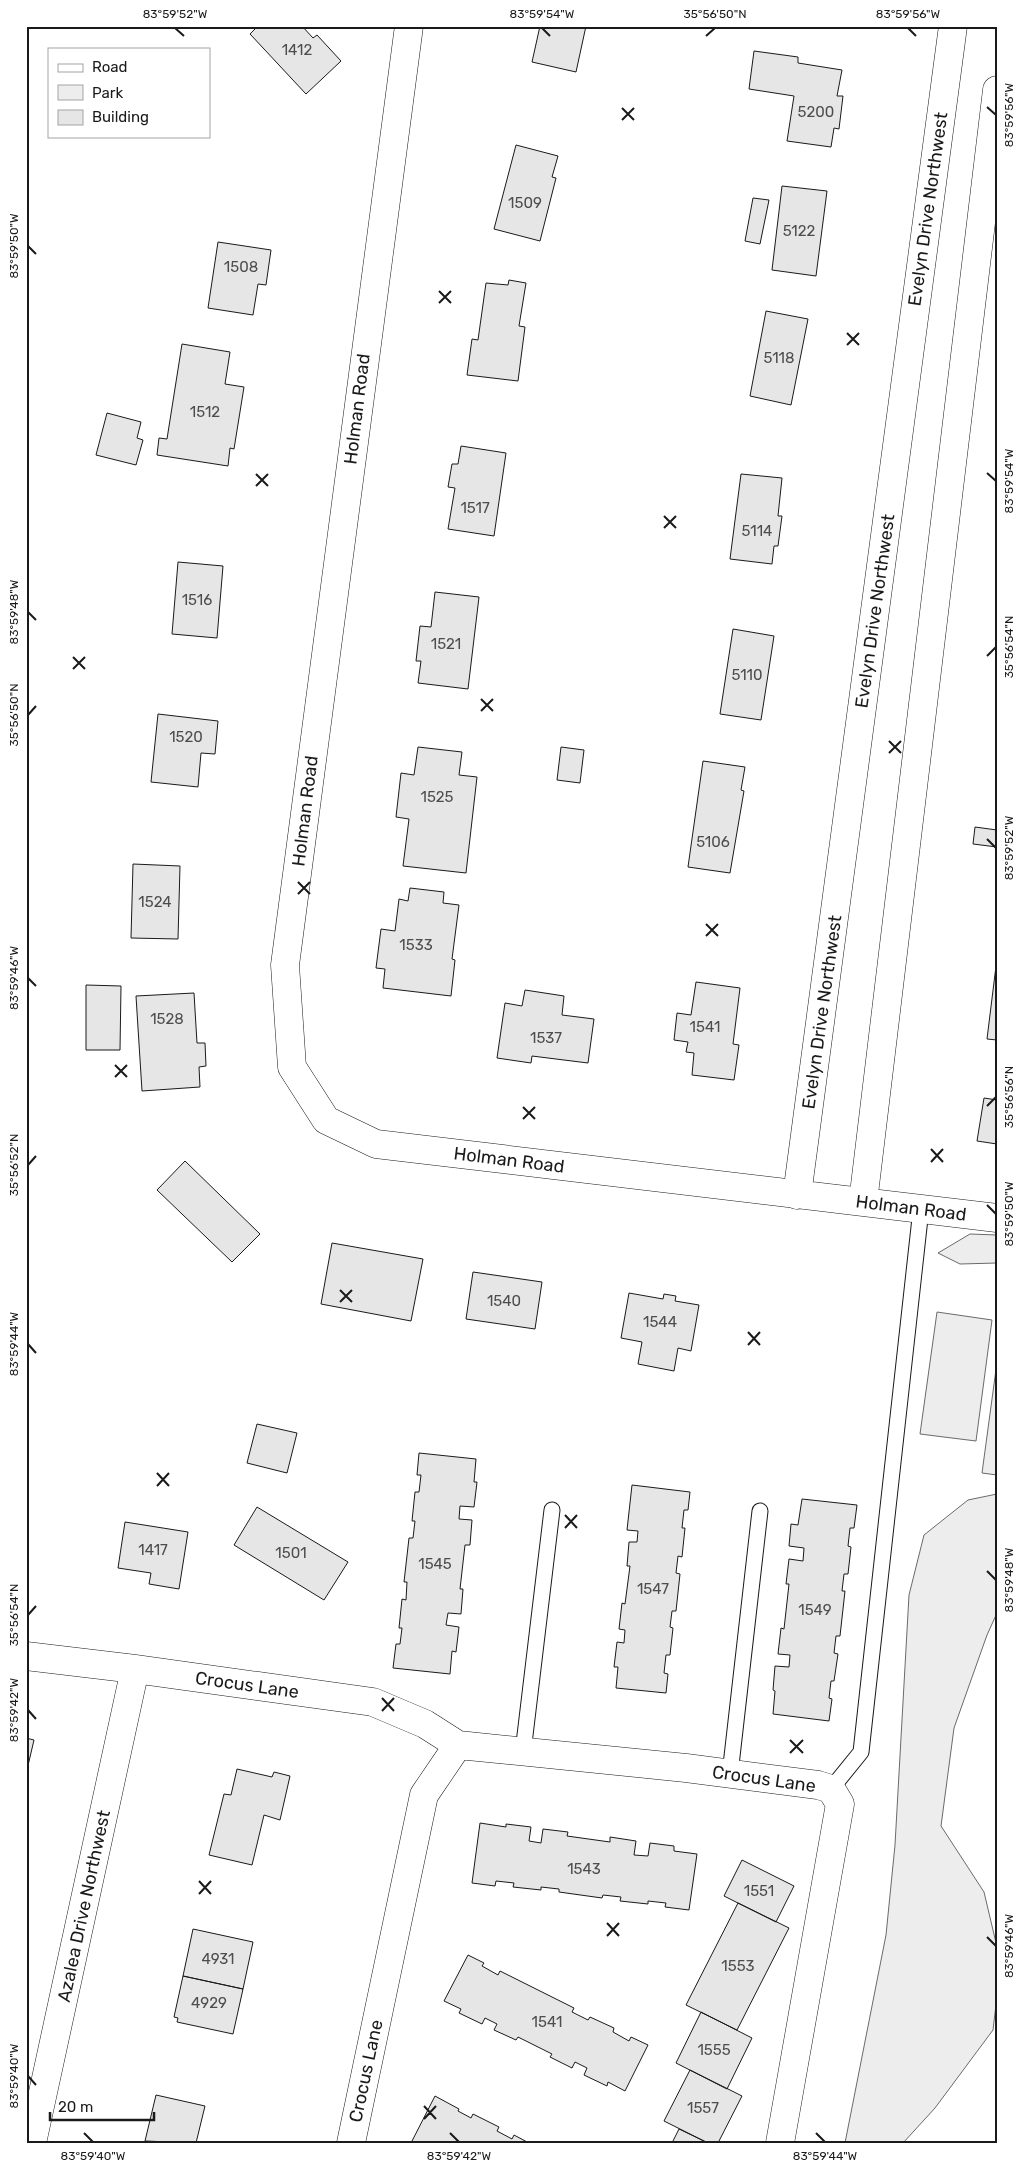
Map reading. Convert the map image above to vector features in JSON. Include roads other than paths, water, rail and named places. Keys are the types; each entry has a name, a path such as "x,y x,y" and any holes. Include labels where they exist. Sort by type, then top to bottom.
{"street":[{"name":"Holman Road","path":"409,26 285,965 292,1067 326,1120 376,1144 997,1218"},
{"name":"Evelyn Drive Northwest","path":"797,1195 953,26"},
{"path":"863,1202 997,90"},
{"name":"Crocus Lane","path":"26,1656 136,1669 373,1702 425,1724 458,1745 730,1774 818,1785 831,1790 840,1804 780,2143"},
{"name":"Azalea Drive Northwest","path":"32,2143 136,1669"},
{"name":"Crocus Lane","path":"351,2143 424,1795 458,1745"}],"lane":[{"path":"831,1790 861,1752 921,1209"},
{"path":"523,1752 552,1510"},
{"path":"730,1774 760,1511"}]}
